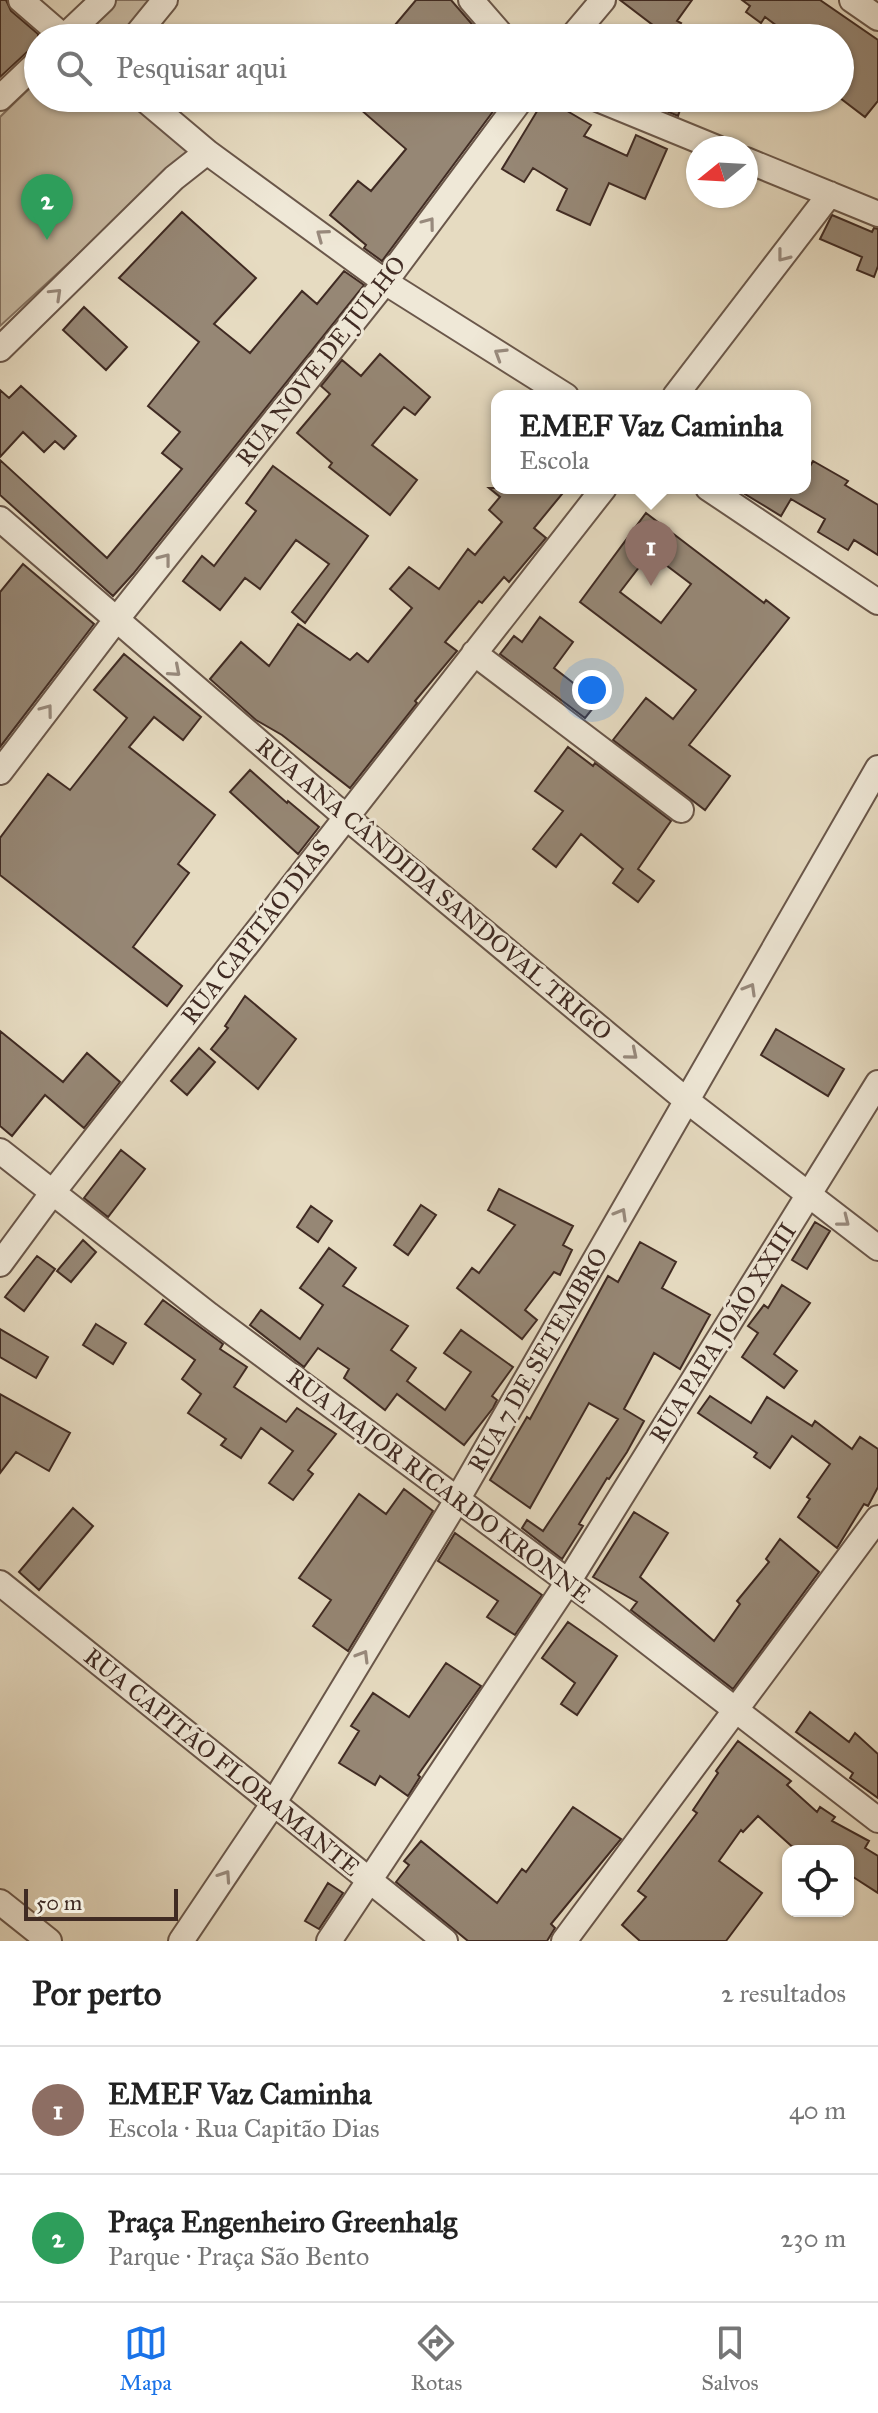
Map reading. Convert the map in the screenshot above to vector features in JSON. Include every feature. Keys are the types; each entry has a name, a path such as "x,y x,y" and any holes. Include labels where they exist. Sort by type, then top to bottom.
{"street":[{"path":"21,0 48,24"},
{"path":"78,24 103,0"},
{"path":"145,24 165,0"},
{"path":"471,0 492,24"},
{"path":"583,24 603,0"},
{"path":"852,0 878,18"},
{"path":"0,98 24,75"},
{"path":"160,112 207,152 385,282 556,390"},
{"name":"RUA NOVE DE JULHO","path":"0,772 116,620 385,282 512,112"},
{"path":"629,112 688,136"},
{"path":"0,349 174,178 207,152"},
{"path":"758,165 878,214"},
{"path":"680,390 830,194"},
{"name":"RUA CAPITÃO DIAS","path":"0,1264 599,494"},
{"path":"717,494 878,602"},
{"name":"RUA ANA CÂNDIDA SANDOVAL TRIGO","path":"0,519 346,817 686,1100 878,1248"},
{"path":"474,653 681,810"},
{"name":"RUA 7 DE SETEMBRO","path":"181,1941 273,1804 457,1500 878,768"},
{"name":"RUA PAPA JOÃO XXIII","path":"329,1941 568,1582 878,1083"},
{"name":"RUA MAJOR RICARDO KRONNE","path":"0,1151 209,1315 568,1582 878,1820"},
{"path":"564,1941 878,1518"},
{"name":"RUA CAPITÃO FLORAMANTE","path":"0,1583 445,1941"},
{"path":"0,1902 49,1941"}],"shaded area":[{"path":"110,0 152,0 129,24 86,24"},
{"path":"24,94 24,112 141,112 189,153 0,326 0,117"}],"building":[{"path":"0,0 6,0 11,11 26,24 24,55 0,77"},
{"path":"416,0 451,0 472,24 396,24"},
{"path":"620,0 692,0 677,21 680,24 652,24"},
{"path":"742,0 820,0 878,40 878,101 865,117 854,109 854,24 774,24 765,17 761,23 746,12 750,6"},
{"path":"363,112 493,112 382,261 330,215 358,181 371,191 406,149"},
{"path":"537,112 569,112 591,125 584,136 627,156 636,135 667,149 645,199 609,183 590,225 557,210 567,189 533,168 524,182 502,169"},
{"path":"182,212 256,278 214,324 250,353 302,291 317,304 344,271 364,285 113,596 0,495 0,460 107,558 182,469 162,453 180,432 148,406 199,342 119,278"},
{"path":"832,215 872,232 874,228 878,229 878,266 874,277 857,270 862,257 820,239"},
{"path":"84,307 127,347 106,370 63,330"},
{"path":"380,354 430,397 415,415 404,407 372,445 417,480 390,515 329,467 332,463 297,433 330,394 321,386 342,360 361,376"},
{"path":"21,386 76,436 64,449 55,441 44,452 23,432 0,457 0,390 9,398"},
{"path":"813,461 848,481 845,485 878,505 878,555 854,540 848,550 818,532 825,519 791,499 781,516 745,494 811,494"},
{"path":"273,466 368,536 305,623 292,612 329,564 296,540 260,589 245,578 220,610 183,581 202,556 214,566 256,511 246,503"},
{"path":"496,494 562,494 534,528 546,538 509,582 504,577 482,603 479,601 445,642 457,651 350,788 282,735 256,720 210,679 241,642 269,666 298,624 350,660 357,653 368,662 412,608 390,589 409,567 439,589 468,549 475,555 502,522 489,510 500,497"},
{"path":"646,513 764,603 766,600 789,618 689,745 730,776 705,810 613,740 646,698 673,719 696,690 580,602","holes":["650,553 691,584 661,623 620,592"]},
{"path":"23,564 94,624 0,747 0,592"},
{"path":"540,617 573,642 554,668 581,689 594,674 610,687 585,718 500,654 514,636 522,642"},
{"path":"124,654 201,717 183,740 154,717 129,747 215,815 178,864 189,873 133,947 182,986 167,1006 0,875 0,838 48,774 70,790 127,718 94,690"},
{"path":"568,747 593,766 595,763 671,821 638,869 654,881 638,902 613,883 623,869 581,834 556,867 533,849 563,811 535,791"},
{"path":"250,770 319,827 298,854 230,792"},
{"path":"245,996 296,1039 258,1089 211,1049 228,1028 225,1026"},
{"path":"776,1029 844,1069 828,1096 761,1055"},
{"path":"0,1031 63,1082 87,1053 120,1082 84,1128 45,1095 12,1136 0,1126"},
{"path":"199,1048 215,1062 187,1095 171,1081"},
{"path":"121,1150 145,1169 108,1217 84,1198"},
{"path":"499,1189 573,1226 563,1245 572,1250 560,1275 554,1272 525,1310 537,1320 522,1339 457,1288 472,1268 479,1273 515,1225 488,1210"},
{"path":"421,1205 436,1215 408,1255 394,1245"},
{"path":"311,1206 332,1221 318,1242 297,1227"},
{"path":"815,1222 830,1231 807,1269 792,1260"},
{"path":"83,1240 96,1252 71,1282 57,1271"},
{"path":"640,1242 676,1262 662,1288 710,1315 680,1369 654,1353 624,1409 644,1421 579,1524 583,1526 562,1559 522,1528 527,1520 543,1531 618,1419 589,1403 530,1508 490,1480 527,1417 530,1419 608,1276 618,1282"},
{"path":"329,1248 356,1268 343,1286 408,1326 391,1350 416,1368 407,1381 445,1410 471,1372 444,1353 461,1330 513,1367 492,1396 497,1400 493,1408 464,1445 397,1394 385,1410 344,1378 349,1369 318,1348 304,1367 250,1325 261,1310 300,1339 323,1305 300,1288"},
{"path":"37,1256 55,1269 24,1311 5,1297"},
{"path":"782,1285 810,1303 774,1354 797,1371 784,1388 742,1357 758,1333 748,1326 764,1305 768,1308"},
{"path":"163,1300 223,1344 220,1349 247,1367 234,1387 286,1422 297,1408 336,1434 308,1470 313,1474 293,1500 269,1483 293,1451 261,1428 241,1458 221,1445 226,1439 188,1413 201,1394 182,1379 195,1360 145,1324"},
{"path":"96,1324 126,1343 113,1364 83,1345"},
{"path":"0,1329 48,1357 36,1378 0,1357"},
{"path":"0,1394 70,1433 49,1471 16,1452 0,1473"},
{"path":"710,1396 751,1423 767,1397 812,1426 815,1421 852,1449 860,1437 878,1449 878,1487 837,1548 798,1517 810,1499 807,1497 830,1464 792,1436 770,1468 754,1457 757,1453 698,1413"},
{"path":"404,1489 433,1511 348,1651 313,1626 331,1600 299,1578 359,1494 386,1514"},
{"path":"73,1508 93,1526 39,1590 19,1572"},
{"path":"634,1512 668,1533 640,1577 714,1641 740,1604 737,1601 769,1562 766,1559 780,1539 819,1572 733,1689 631,1610 637,1602 593,1577"},
{"path":"455,1533 542,1595 515,1635 487,1617 498,1601 438,1561"},
{"path":"568,1622 617,1656 577,1715 561,1704 575,1683 542,1658"},
{"path":"446,1663 481,1686 418,1775 420,1777 408,1796 380,1776 375,1785 339,1763 359,1731 351,1726 373,1693 409,1717"},
{"path":"810,1712 849,1742 855,1733 878,1754 878,1798 850,1778 853,1773 796,1732"},
{"path":"738,1741 791,1781 787,1785 817,1812 820,1807 835,1817 832,1821 869,1841 865,1848 878,1856 878,1893 854,1878 854,1845 790,1845 758,1816 743,1832 741,1830 719,1861 762,1893 726,1941 640,1941 622,1925 646,1897 638,1891 697,1813 693,1810 718,1773 716,1771"},
{"path":"573,1807 621,1839 551,1924 555,1928 547,1941 468,1941 396,1882 409,1865 404,1861 421,1841 497,1903 522,1869 526,1872"},
{"path":"328,1883 343,1893 319,1929 305,1921"}],"place":[{"name":"Praça Engenheiro Greenhalg","path":"47,240"},
{"name":"EMEF Vaz Caminha","path":"651,586"}]}
